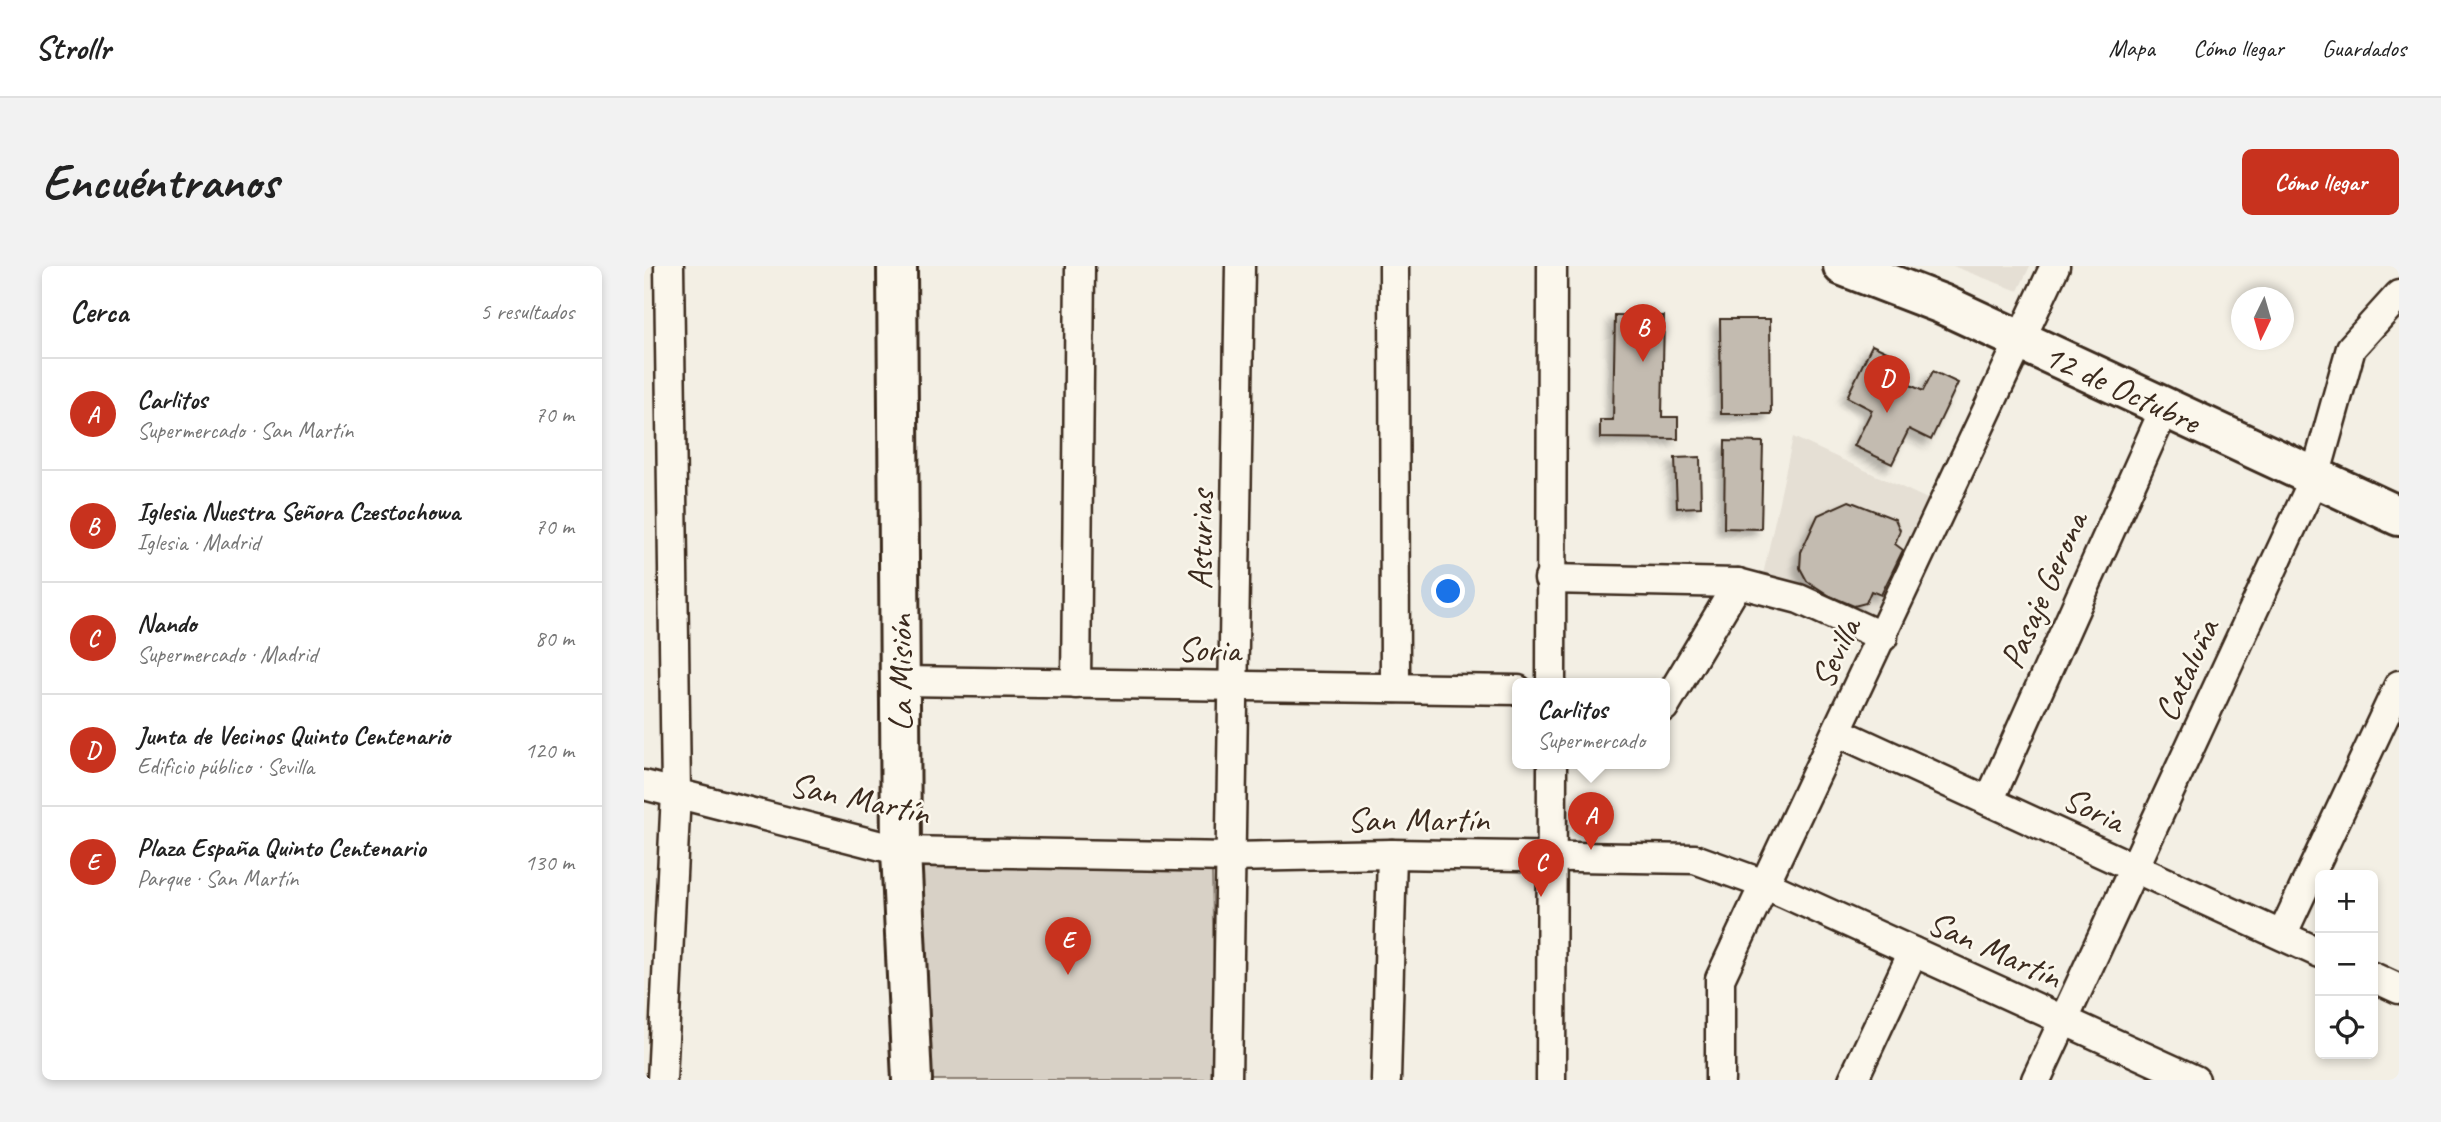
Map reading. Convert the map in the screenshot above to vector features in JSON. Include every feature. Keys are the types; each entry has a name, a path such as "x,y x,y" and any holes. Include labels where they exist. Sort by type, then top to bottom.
{"street":[{"path":"662,1080 676,793 669,266"},
{"name":"La Misión","path":"897,266 901,851 912,1080"},
{"path":"1076,684 1080,266"},
{"name":"Asturias","path":"1227,1080 1236,686 1240,266"},
{"path":"1394,266 1395,688"},
{"path":"1551,678 1549,579 1552,266"},
{"name":"12 de Octubre","path":"1843,266 1942,304 2165,410 2399,516"},
{"name":"Sevilla","path":"1720,1080 1720,979 2055,266"},
{"name":"Cataluña","path":"2036,1080 2315,477 2351,348 2399,295"},
{"name":"Pasaje Gerona","path":"1989,801 2165,410"},
{"path":"1549,579 1738,583 1799,598 1883,637"},
{"path":"1670,697 1738,583"},
{"name":"Soria","path":"900,681 1512,690"},
{"path":"2282,935 2399,685"},
{"name":"Soria","path":"1838,732 2315,951"},
{"path":"1551,1080 1552,769"},
{"name":"San Martín","path":"644,785 901,851 1231,857 1392,854 1695,859 1764,884 2195,1080"},
{"path":"1385,1080 1392,854"},
{"path":"1853,1080 1913,952"},
{"path":"2378,979 2399,989"}],"shaded area":[{"path":"1953,266 2030,266 2018,291"},
{"path":"1793,437 1934,502 1875,620 1763,575"},
{"path":"917,867 1212,870 1216,1080 928,1080"}],"building":[{"path":"1615,315 1664,316 1662,417 1678,417 1678,439 1600,438 1600,420 1613,420"},
{"path":"1720,319 1770,319 1771,414 1721,414"},
{"path":"1872,345 1900,358 1891,376 1923,391 1933,371 1958,383 1931,440 1909,429 1892,464 1854,446 1872,410 1847,397"},
{"path":"1725,441 1763,442 1761,529 1724,528"},
{"path":"1700,457 1701,507 1677,508 1675,458"},
{"path":"1849,501 1895,519 1900,530 1895,544 1903,550 1881,595 1871,591 1866,603 1854,606 1830,596 1807,581 1800,568 1801,552 1818,515"}],"place":[{"name":"Iglesia Nuestra Señora Czestochowa","path":"1643,362"},
{"name":"Junta de Vecinos Quinto Centenario","path":"1887,413"},
{"name":"Carlitos","path":"1591,850"},
{"name":"Nando","path":"1541,897"},
{"name":"Plaza España Quinto Centenario","path":"1068,975"}]}
